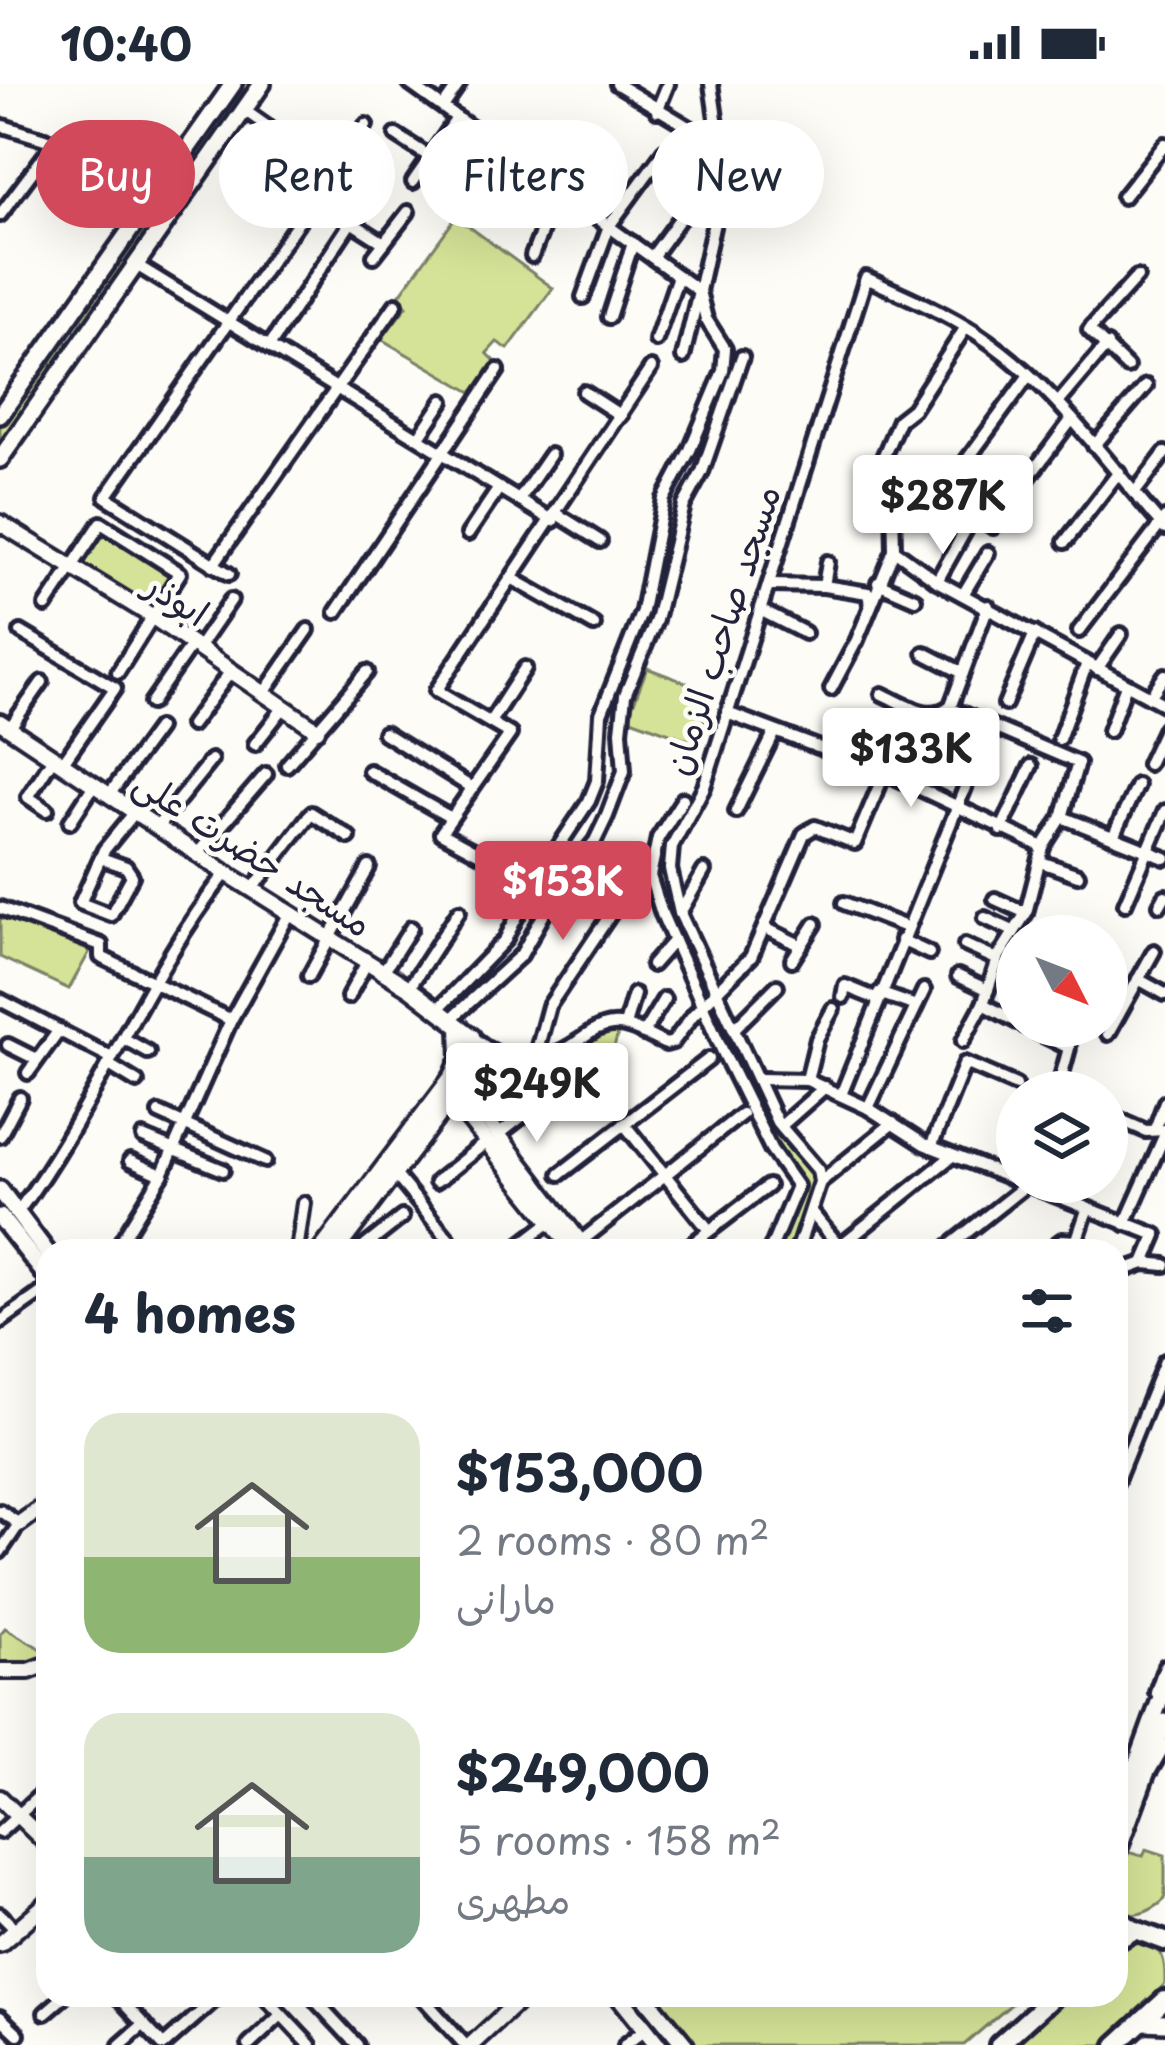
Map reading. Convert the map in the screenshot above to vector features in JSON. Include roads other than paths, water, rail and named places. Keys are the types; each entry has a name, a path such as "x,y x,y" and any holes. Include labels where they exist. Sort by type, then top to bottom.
{"main road":[{"path":"195,135 233,84"},
{"path":"0,459 262,84"},
{"path":"0,415 129,228"},
{"path":"60,329 81,342"},
{"path":"0,1190 9,1215 36,1259"},
{"path":"9,1215 36,1242"},
{"path":"1128,1814 1165,1686"},
{"path":"1128,1798 1165,1722"},
{"path":"1117,2045 1165,2000"},
{"path":"628,2007 658,2045"},
{"path":"654,2007 685,2045"},
{"path":"999,2045 1039,2007"},
{"path":"1143,2022 1165,2023"}],"street":[{"path":"410,84 460,120"},
{"path":"442,107 458,84"},
{"path":"616,84 673,120"},
{"path":"657,111 668,84"},
{"path":"711,84 716,120"},
{"path":"244,110 258,120"},
{"path":"0,125 36,136"},
{"path":"396,135 419,150"},
{"path":"1123,197 1165,144"},
{"path":"0,215 36,166"},
{"path":"628,200 652,168"},
{"path":"413,182 419,173"},
{"path":"374,256 408,212"},
{"path":"229,574 106,497 292,228"},
{"path":"270,344 347,228"},
{"path":"360,228 384,243"},
{"path":"532,256 543,228"},
{"path":"583,297 608,228"},
{"path":"454,1023 534,883 589,801 597,781 601,714 642,611 664,499 691,450 723,371 724,349 706,319 699,291 612,228"},
{"path":"652,257 673,228"},
{"path":"683,357 713,228"},
{"path":"608,317 633,243"},
{"path":"137,266 519,500 600,541"},
{"path":"656,340 678,276"},
{"path":"1127,367 1089,331 1137,277"},
{"name":"مسجد صاحب الزمان","path":"820,1182 818,1170 781,1126 680,913 670,869 672,846 704,787 866,278 965,327"},
{"path":"214,565 396,304"},
{"path":"831,689 894,550 893,504 870,488 888,439 899,420 913,409 965,327 1029,374 1163,523 1078,631"},
{"path":"1058,403 1107,345"},
{"path":"454,1023 521,955 562,882 595,841 612,804 624,771 625,695 656,620 684,505 709,456 742,357"},
{"path":"534,883 441,832 510,734 436,691 651,368"},
{"path":"336,612 498,370"},
{"path":"964,464 1029,374"},
{"path":"1094,446 1146,386"},
{"path":"584,392 621,416"},
{"path":"419,437 443,401"},
{"path":"1008,505 1072,419"},
{"path":"1136,491 1165,454"},
{"path":"519,500 550,455"},
{"path":"1065,542 1119,472"},
{"path":"932,484 949,494 946,500 954,506 957,500 993,527"},
{"path":"468,534 499,488"},
{"path":"937,580 975,513"},
{"name":"ابوذر","path":"0,523 152,616 317,730"},
{"path":"46,606 100,523 180,573 118,672"},
{"path":"894,550 937,580 1165,705"},
{"path":"964,593 988,553"},
{"path":"824,586 828,562"},
{"path":"513,578 594,625"},
{"path":"878,583 915,599"},
{"path":"770,585 868,593 870,604"},
{"path":"1109,592 1122,599"},
{"path":"151,703 231,600"},
{"path":"882,694 934,715 949,708 988,606"},
{"path":"761,611 805,633"},
{"path":"264,693 308,630"},
{"path":"21,632 116,688 28,797 47,810"},
{"path":"1005,704 1034,633"},
{"path":"1059,739 1092,666 1121,634"},
{"path":"924,653 963,673"},
{"path":"490,722 525,668"},
{"path":"191,725 231,670"},
{"path":"287,765 367,671"},
{"path":"1150,697 1165,675"},
{"path":"5,725 42,682"},
{"path":"1109,731 1126,685"},
{"path":"255,744 284,707"},
{"path":"454,1023 488,1051 510,1060 534,1061 560,1054 608,1025 626,1025 666,1044 673,1042 701,1006 752,957 804,835 815,827 855,843 912,708"},
{"path":"949,708 1078,763 1062,817 1043,847 1026,913 995,899"},
{"path":"727,713 884,772 1043,847"},
{"name":"مسجد حضرت علی","path":"5,725 409,988 454,1023"},
{"path":"109,795 158,728"},
{"path":"1148,764 1165,728"},
{"path":"978,762 993,730"},
{"path":"384,733 472,788"},
{"path":"736,811 774,734"},
{"path":"157,827 211,760"},
{"path":"1001,830 1030,766"},
{"path":"369,771 451,818"},
{"path":"197,854 266,774"},
{"path":"841,1095 966,784"},
{"path":"70,823 94,785"},
{"path":"1113,837 1137,785"},
{"path":"683,799 658,838 650,876 701,1006 771,1149 797,1186 775,1239"},
{"path":"1124,904 1165,811"},
{"path":"101,858 126,867 132,876 110,915 80,903 101,858 135,812"},
{"path":"252,890 311,813 349,837"},
{"path":"1062,817 1165,858"},
{"path":"1041,862 1078,875"},
{"path":"309,976 369,866"},
{"path":"680,913 704,871"},
{"path":"9,1215 111,1061 181,931 226,873"},
{"path":"534,1061 549,1006 632,882 650,876"},
{"path":"844,902 906,927"},
{"path":"0,908 100,945 101,957 231,1020"},
{"path":"409,988 459,910"},
{"path":"122,1239 175,1149 231,1020 290,914"},
{"path":"985,918 996,923"},
{"path":"792,960 815,923"},
{"path":"383,972 411,928"},
{"path":"765,928 800,945"},
{"path":"652,965 674,940"},
{"path":"901,940 929,953"},
{"path":"965,945 996,960"},
{"path":"1128,997 1154,951"},
{"path":"348,997 367,962"},
{"path":"963,1041 996,967"},
{"path":"958,976 988,989"},
{"path":"1138,979 1165,994"},
{"path":"735,1028 777,986"},
{"path":"843,997 845,986 916,1006"},
{"path":"868,1108 923,990"},
{"path":"626,1025 634,994"},
{"path":"643,1034 664,999"},
{"path":"0,1000 111,1061 137,1082"},
{"path":"983,1004 996,1011"},
{"path":"807,1080 817,1039 833,1009"},
{"path":"345,1239 470,1060 454,1023"},
{"path":"28,1073 59,1030"},
{"path":"123,1038 148,1052"},
{"path":"8,1045 36,1059"},
{"path":"560,1174 709,1059"},
{"path":"931,1147 965,1063 996,1076"},
{"path":"436,1182 579,1072"},
{"path":"760,1079 807,1080 868,1108 931,1147 996,1174"},
{"path":"453,1086 550,1222 570,1239"},
{"path":"330,1239 453,1086"},
{"path":"781,1126 825,1088"},
{"path":"0,1136 20,1098"},
{"path":"1125,1223 1162,1131 1165,1102"},
{"path":"159,1113 265,1161"},
{"path":"590,1239 742,1114"},
{"path":"1128,1123 1162,1131"},
{"path":"624,1124 709,1230"},
{"path":"801,1239 820,1182 892,1124"},
{"path":"143,1137 223,1170"},
{"path":"492,1139 573,1239"},
{"path":"853,1239 952,1156"},
{"path":"130,1161 162,1174"},
{"path":"394,1173 448,1239"},
{"path":"697,1239 768,1186"},
{"path":"299,1239 304,1203"},
{"path":"958,1239 999,1203"},
{"path":"1069,1203 1156,1235 1144,1263"},
{"path":"1077,1239 1087,1210"},
{"path":"812,1213 833,1239"},
{"path":"374,1239 402,1217"},
{"path":"528,1239 550,1222"},
{"path":"1128,1267 1165,1265"},
{"path":"0,1322 36,1296"},
{"path":"1128,1453 1165,1360"},
{"path":"0,1511 19,1524"},
{"path":"0,1552 19,1524 36,1512"},
{"path":"1139,1776 1136,1747 1165,1666"},
{"path":"0,1671 36,1668"},
{"path":"1139,1776 1165,1745"},
{"path":"0,1798 36,1833"},
{"path":"0,1832 36,1798"},
{"path":"0,1914 16,1930"},
{"path":"0,1944 36,1917"},
{"path":"45,2013 52,2007"},
{"path":"128,2007 164,2045 207,2007"},
{"path":"274,2007 310,2045"},
{"path":"322,2007 357,2045"},
{"path":"432,2007 468,2045 511,2007"},
{"path":"249,2045 281,2014"},
{"path":"0,2017 17,2034"},
{"path":"120,2045 144,2024"},
{"path":"626,2045 645,2029"}]}
